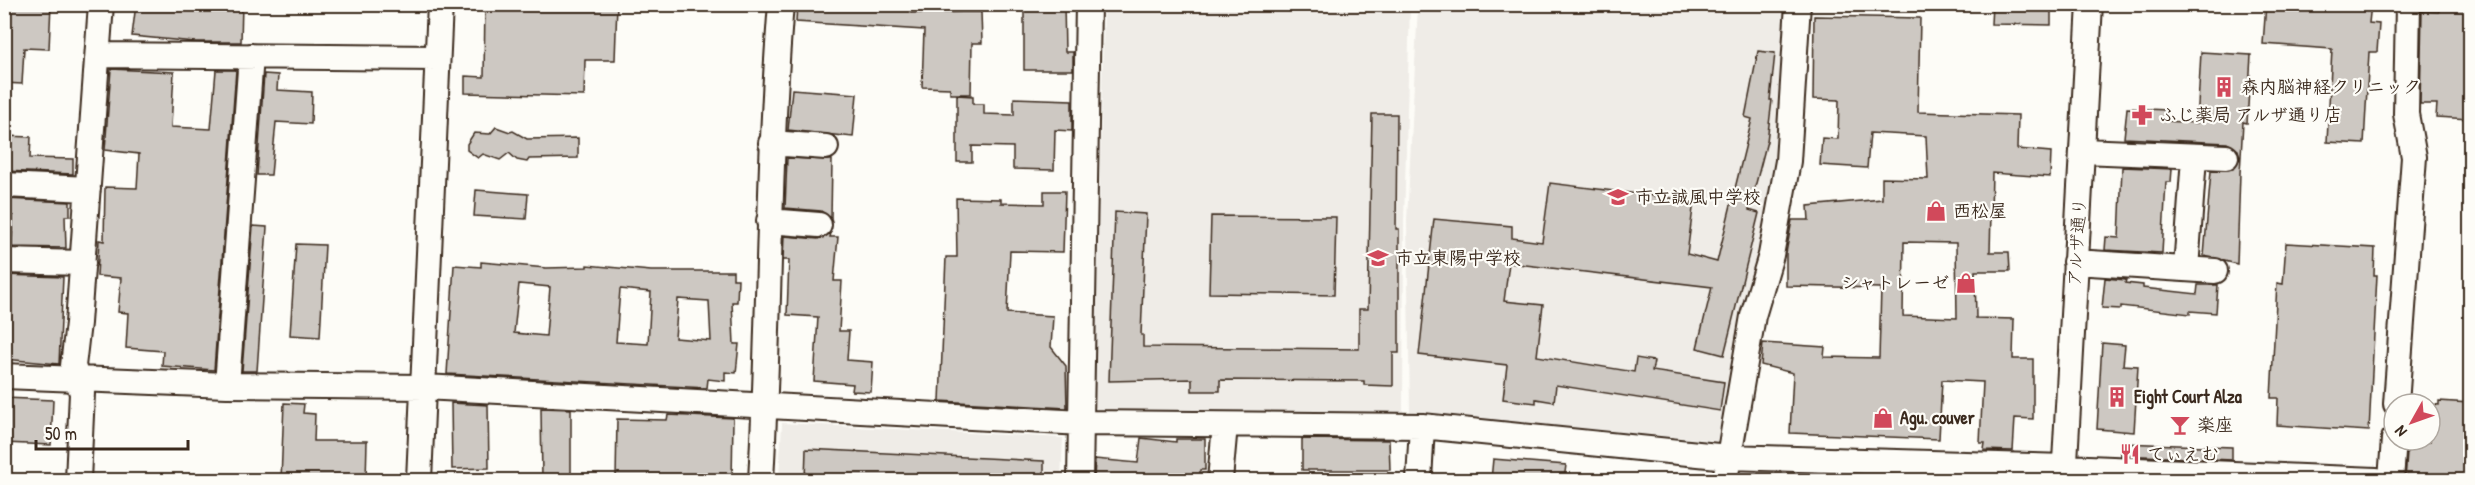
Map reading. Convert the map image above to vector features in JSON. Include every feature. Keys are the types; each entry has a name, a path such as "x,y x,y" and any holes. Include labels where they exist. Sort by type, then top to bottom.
{"street":[{"path":"78,480 82,393 73,366 83,263 101,4"},
{"path":"419,480 440,4"},
{"path":"761,480 771,143 781,4"},
{"path":"1080,480 1088,4"},
{"path":"1727,469 1753,316 1771,255 1788,161 1798,4"},
{"name":"アルザ通り","path":"2064,474 2090,4"},
{"path":"2397,392 2414,157 2406,114 2409,4"},
{"path":"98,55 437,58"},
{"path":"227,385 251,56"},
{"path":"771,143 826,147"},
{"path":"2083,151 2226,157"},
{"path":"2186,269 2194,157"},
{"path":"4,185 88,189"},
{"path":"769,221 819,225"},
{"path":"4,261 83,263"},
{"path":"2075,262 2215,271"},
{"path":"4,375 227,385 424,387 1082,423 1422,426 1727,469 2376,480"},
{"path":"1220,480 1225,425"},
{"path":"1419,480 1422,426"},
{"path":"2391,480 2393,452"}],"shaded area":[{"path":"1104,5 1410,5 1404,222 1403,413 1102,414 1094,406"},
{"path":"1418,5 1784,5 1783,145 1717,441 1410,412 1407,221"},
{"path":"782,423 1063,438 1061,480 779,480"}],"building":[{"path":"4,4 51,4 49,49 24,48 22,84 4,83"},
{"path":"136,4 242,4 241,42 195,42 132,36"},
{"path":"485,4 617,4 615,60 585,60 584,96 465,93 465,76 484,77"},
{"path":"797,4 911,4 911,13 981,12 982,43 972,43 971,94 950,94 950,88 922,87 924,30 796,22"},
{"path":"1036,4 1064,4 1065,52 1073,52 1073,70 1024,70 1024,10 1036,10"},
{"path":"2266,4 2371,4 2369,23 2379,24 2377,52 2369,52 2364,144 2327,142 2332,49 2263,44"},
{"path":"2439,4 2470,4 2470,119 2436,117 2437,104 2420,104 2422,11 2439,12"},
{"path":"1992,5 2051,7 2051,25 1991,24"},
{"path":"1814,16 1920,18 1918,112 2018,115 2017,149 2051,152 2050,177 1992,173 1990,252 2009,252 2010,271 1975,271 1976,318 2014,319 2013,359 2033,359 2033,419 2015,418 2013,451 1984,450 1985,443 1980,443 1983,382 1942,380 1939,439 1790,433 1793,373 1761,365 1763,343 1825,347 1824,357 1879,358 1881,288 1786,286 1786,253 1792,220 1809,220 1808,206 1882,199 1882,178 1928,179 1926,136 1870,133 1867,168 1820,165 1822,138 1838,139 1839,100 1813,99","holes":["1904,242 1956,243 1957,318 1903,316"]},
{"path":"1758,51 1775,53 1770,100 1772,100 1767,141 1749,210 1759,213 1724,355 1697,348 1712,287 1509,263 1504,301 1543,305 1537,356 1634,372 1636,358 1654,361 1652,371 1724,382 1720,411 1556,385 1554,402 1536,399 1536,403 1503,399 1507,365 1419,355 1434,219 1512,226 1512,238 1542,242 1550,183 1694,201 1687,254 1717,262 1752,119 1745,117"},
{"path":"2201,52 2251,55 2247,123 2243,122 2237,264 2204,256 2211,171 2233,169 2240,158 2238,150 2227,143 2124,138 2127,108 2167,110 2167,121 2197,123"},
{"path":"111,69 174,72 171,127 211,129 216,70 236,70 214,370 162,366 163,351 126,348 128,313 118,312 121,278 97,276 99,240 104,241 105,187 137,188 139,154 105,150"},
{"path":"264,74 278,75 277,90 312,92 311,124 276,122 271,175 257,175"},
{"path":"792,89 857,94 853,137 788,130"},
{"path":"957,95 973,96 973,104 984,104 984,114 1014,115 1014,98 1072,100 1072,131 1055,130 1054,170 1013,169 1013,147 972,146 972,162 957,162"},
{"path":"1372,114 1397,114 1396,229 1399,229 1399,353 1393,353 1393,386 1364,385 1364,381 1220,380 1220,391 1192,391 1192,379 1109,381 1115,212 1146,214 1141,335 1143,335 1143,347 1359,349 1359,309 1368,309"},
{"path":"496,127 513,131 527,139 578,138 578,158 529,159 527,162 517,160 509,153 500,160 483,154 478,158 467,150 467,144 474,133 490,134"},
{"path":"4,136 31,137 30,158 73,159 73,174 4,171"},
{"path":"787,158 832,160 831,218 821,211 785,208"},
{"path":"2122,167 2172,169 2171,182 2166,182 2162,253 2105,250 2106,237 2119,238"},
{"path":"476,190 528,194 526,219 474,216"},
{"path":"1044,191 1065,191 1063,252 1010,251 1007,313 1053,316 1051,347 1066,366 1067,408 940,401 946,257 957,257 956,198 1001,199 1001,203 1044,204"},
{"path":"4,199 70,202 70,216 65,216 66,248 12,247 13,216 4,215"},
{"path":"1211,216 1336,217 1334,295 1209,293"},
{"path":"253,226 267,227 257,371 242,371"},
{"path":"831,233 830,237 838,237 834,281 842,281 839,331 849,331 847,360 873,362 871,392 852,391 853,384 814,381 818,317 787,315 789,260 783,260 784,236 818,239"},
{"path":"2286,243 2375,248 2374,275 2377,275 2369,431 2277,425 2278,398 2271,398 2277,283 2283,284"},
{"path":"296,244 325,245 320,337 290,335"},
{"path":"481,262 546,268 587,267 587,265 651,271 733,271 733,279 738,279 737,302 732,302 734,344 739,344 736,373 725,372 725,381 708,379 707,388 447,374 454,265 481,267","holes":["519,284 550,287 546,336 514,333","620,289 651,292 648,344 616,342","678,299 709,301 711,341 675,338"]},
{"path":"4,275 63,277 59,364 4,359"},
{"path":"2105,278 2126,280 2125,283 2143,285 2143,288 2197,294 2198,285 2218,285 2216,313 2190,311 2190,314 2121,306 2121,309 2102,308"},
{"name":"Eight Court Alza","path":"2102,343 2125,345 2123,365 2138,366 2134,432 2097,429"},
{"path":"4,398 53,400 51,445 4,443"},
{"path":"2442,401 2470,403 2470,480 2405,480 2407,452 2442,452"},
{"path":"284,403 304,404 303,413 315,414 314,441 367,441 366,480 281,480"},
{"path":"451,403 488,405 489,468 452,469"},
{"path":"541,408 571,409 571,480 542,480"},
{"path":"668,415 733,418 732,480 616,480 617,419 667,420"},
{"path":"1141,438 1176,442 1176,439 1205,439 1205,470 1200,470 1200,480 1094,480 1095,459 1138,463"},
{"path":"1302,439 1389,440 1390,470 1302,470"},
{"path":"2121,443 2232,447 2232,460 2121,455"},
{"path":"806,449 1044,461 1044,480 805,480"},
{"path":"1493,459 1566,465 1564,480 1491,480"}],"place":[{"name":"森内脳神経クリニック","path":"2224,87"},
{"name":"ふじ薬局 アルザ通り店","path":"2142,115"},
{"name":"市立誠風中学校","path":"1618,197"},
{"name":"西松屋","path":"1936,211"},
{"name":"市立東陽中学校","path":"1378,258"},
{"name":"シャトレーゼ","path":"1966,283"},
{"name":"Eight Court Alza","path":"2117,397"},
{"name":"Agu. couver","path":"1883,418"},
{"name":"楽座","path":"2180,425"},
{"name":"てぃえむ","path":"2130,454"}]}
